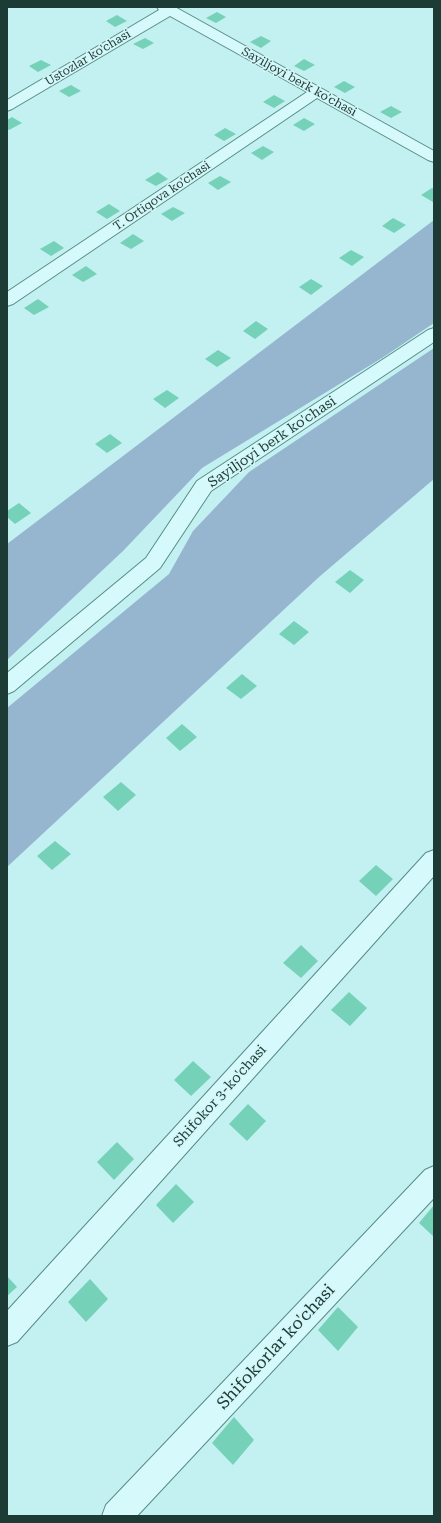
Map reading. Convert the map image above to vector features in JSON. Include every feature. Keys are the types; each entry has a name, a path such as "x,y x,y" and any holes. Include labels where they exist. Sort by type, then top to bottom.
{"street":[{"name":"Sayiljoyi berk ko'chasi","path":"167,8 434,157"},
{"name":"Ustozlar ko'chasi","path":"7,106 167,8"},
{"name":"T. Ortiqova ko'chasi","path":"7,300 317,92"},
{"name":"Sayiljoyi berk ko'chasi","path":"7,685 153,563 204,486 434,334"},
{"name":"Shifokor 3-ko'chasi","path":"7,1332 434,860"},
{"name":"Shifokorlar ko'chasi","path":"117,1516 434,1178"}],"shaded area":[{"path":"434,220 434,323 382,358 202,468 123,551 7,660 7,544"},
{"path":"434,348 434,479 319,577 7,867 7,708 169,574 193,531 249,472"}],"building":[{"path":"217,12 226,17 216,23 206,18"},
{"path":"117,15 127,21 115,27 106,21"},
{"path":"261,36 271,41 261,48 250,42"},
{"path":"145,38 154,43 143,49 133,44"},
{"path":"304,59 315,65 304,71 294,66"},
{"path":"41,60 51,65 38,72 29,66"},
{"path":"344,81 355,87 345,93 334,87"},
{"path":"71,85 81,91 69,97 59,91"},
{"path":"274,95 285,101 274,108 263,102"},
{"path":"391,106 402,112 391,118 380,112"},
{"path":"12,117 22,123 9,130 7,129 7,120"},
{"path":"304,118 315,124 304,131 293,125"},
{"path":"225,128 236,134 224,141 214,135"},
{"path":"263,146 274,152 262,160 251,153"},
{"path":"158,172 168,179 156,186 145,180"},
{"path":"220,176 231,182 218,190 208,183"},
{"path":"432,188 434,189 433,202 421,195"},
{"path":"109,204 120,211 107,219 96,212"},
{"path":"173,207 185,213 172,221 161,214"},
{"path":"393,218 406,225 394,233 382,226"},
{"path":"133,234 144,241 131,249 120,243"},
{"path":"54,241 64,248 51,256 40,249"},
{"path":"351,250 364,257 352,266 339,258"},
{"path":"86,266 97,274 83,282 72,275"},
{"path":"311,279 323,286 311,295 299,287"},
{"path":"38,299 49,307 34,315 24,308"},
{"path":"256,321 268,329 255,339 243,331"},
{"path":"218,350 231,358 217,367 205,359"},
{"path":"167,390 179,398 165,408 153,399"},
{"path":"110,434 122,443 107,453 95,444"},
{"path":"19,503 31,513 15,524 7,517 7,511"},
{"path":"350,570 364,580 350,593 335,582"},
{"path":"294,621 309,632 294,645 279,634"},
{"path":"242,674 257,686 241,699 226,688"},
{"path":"182,724 197,737 180,751 166,738"},
{"path":"121,782 136,795 118,811 103,797"},
{"path":"55,841 71,854 52,870 37,856"},
{"path":"376,865 393,879 376,896 359,881"},
{"path":"301,945 318,961 301,978 283,963"},
{"path":"349,992 367,1008 350,1026 331,1010"},
{"path":"193,1061 211,1077 191,1096 174,1080"},
{"path":"248,1104 266,1121 247,1141 229,1124"},
{"path":"117,1142 134,1159 114,1180 97,1162"},
{"path":"176,1184 194,1202 173,1223 156,1205"},
{"path":"434,1205 434,1237 419,1223"},
{"path":"7,1276 17,1287 7,1296"},
{"path":"90,1279 108,1299 86,1322 68,1302"},
{"path":"338,1307 358,1327 338,1351 318,1330"},
{"path":"234,1417 254,1440 233,1465 212,1443"}]}
